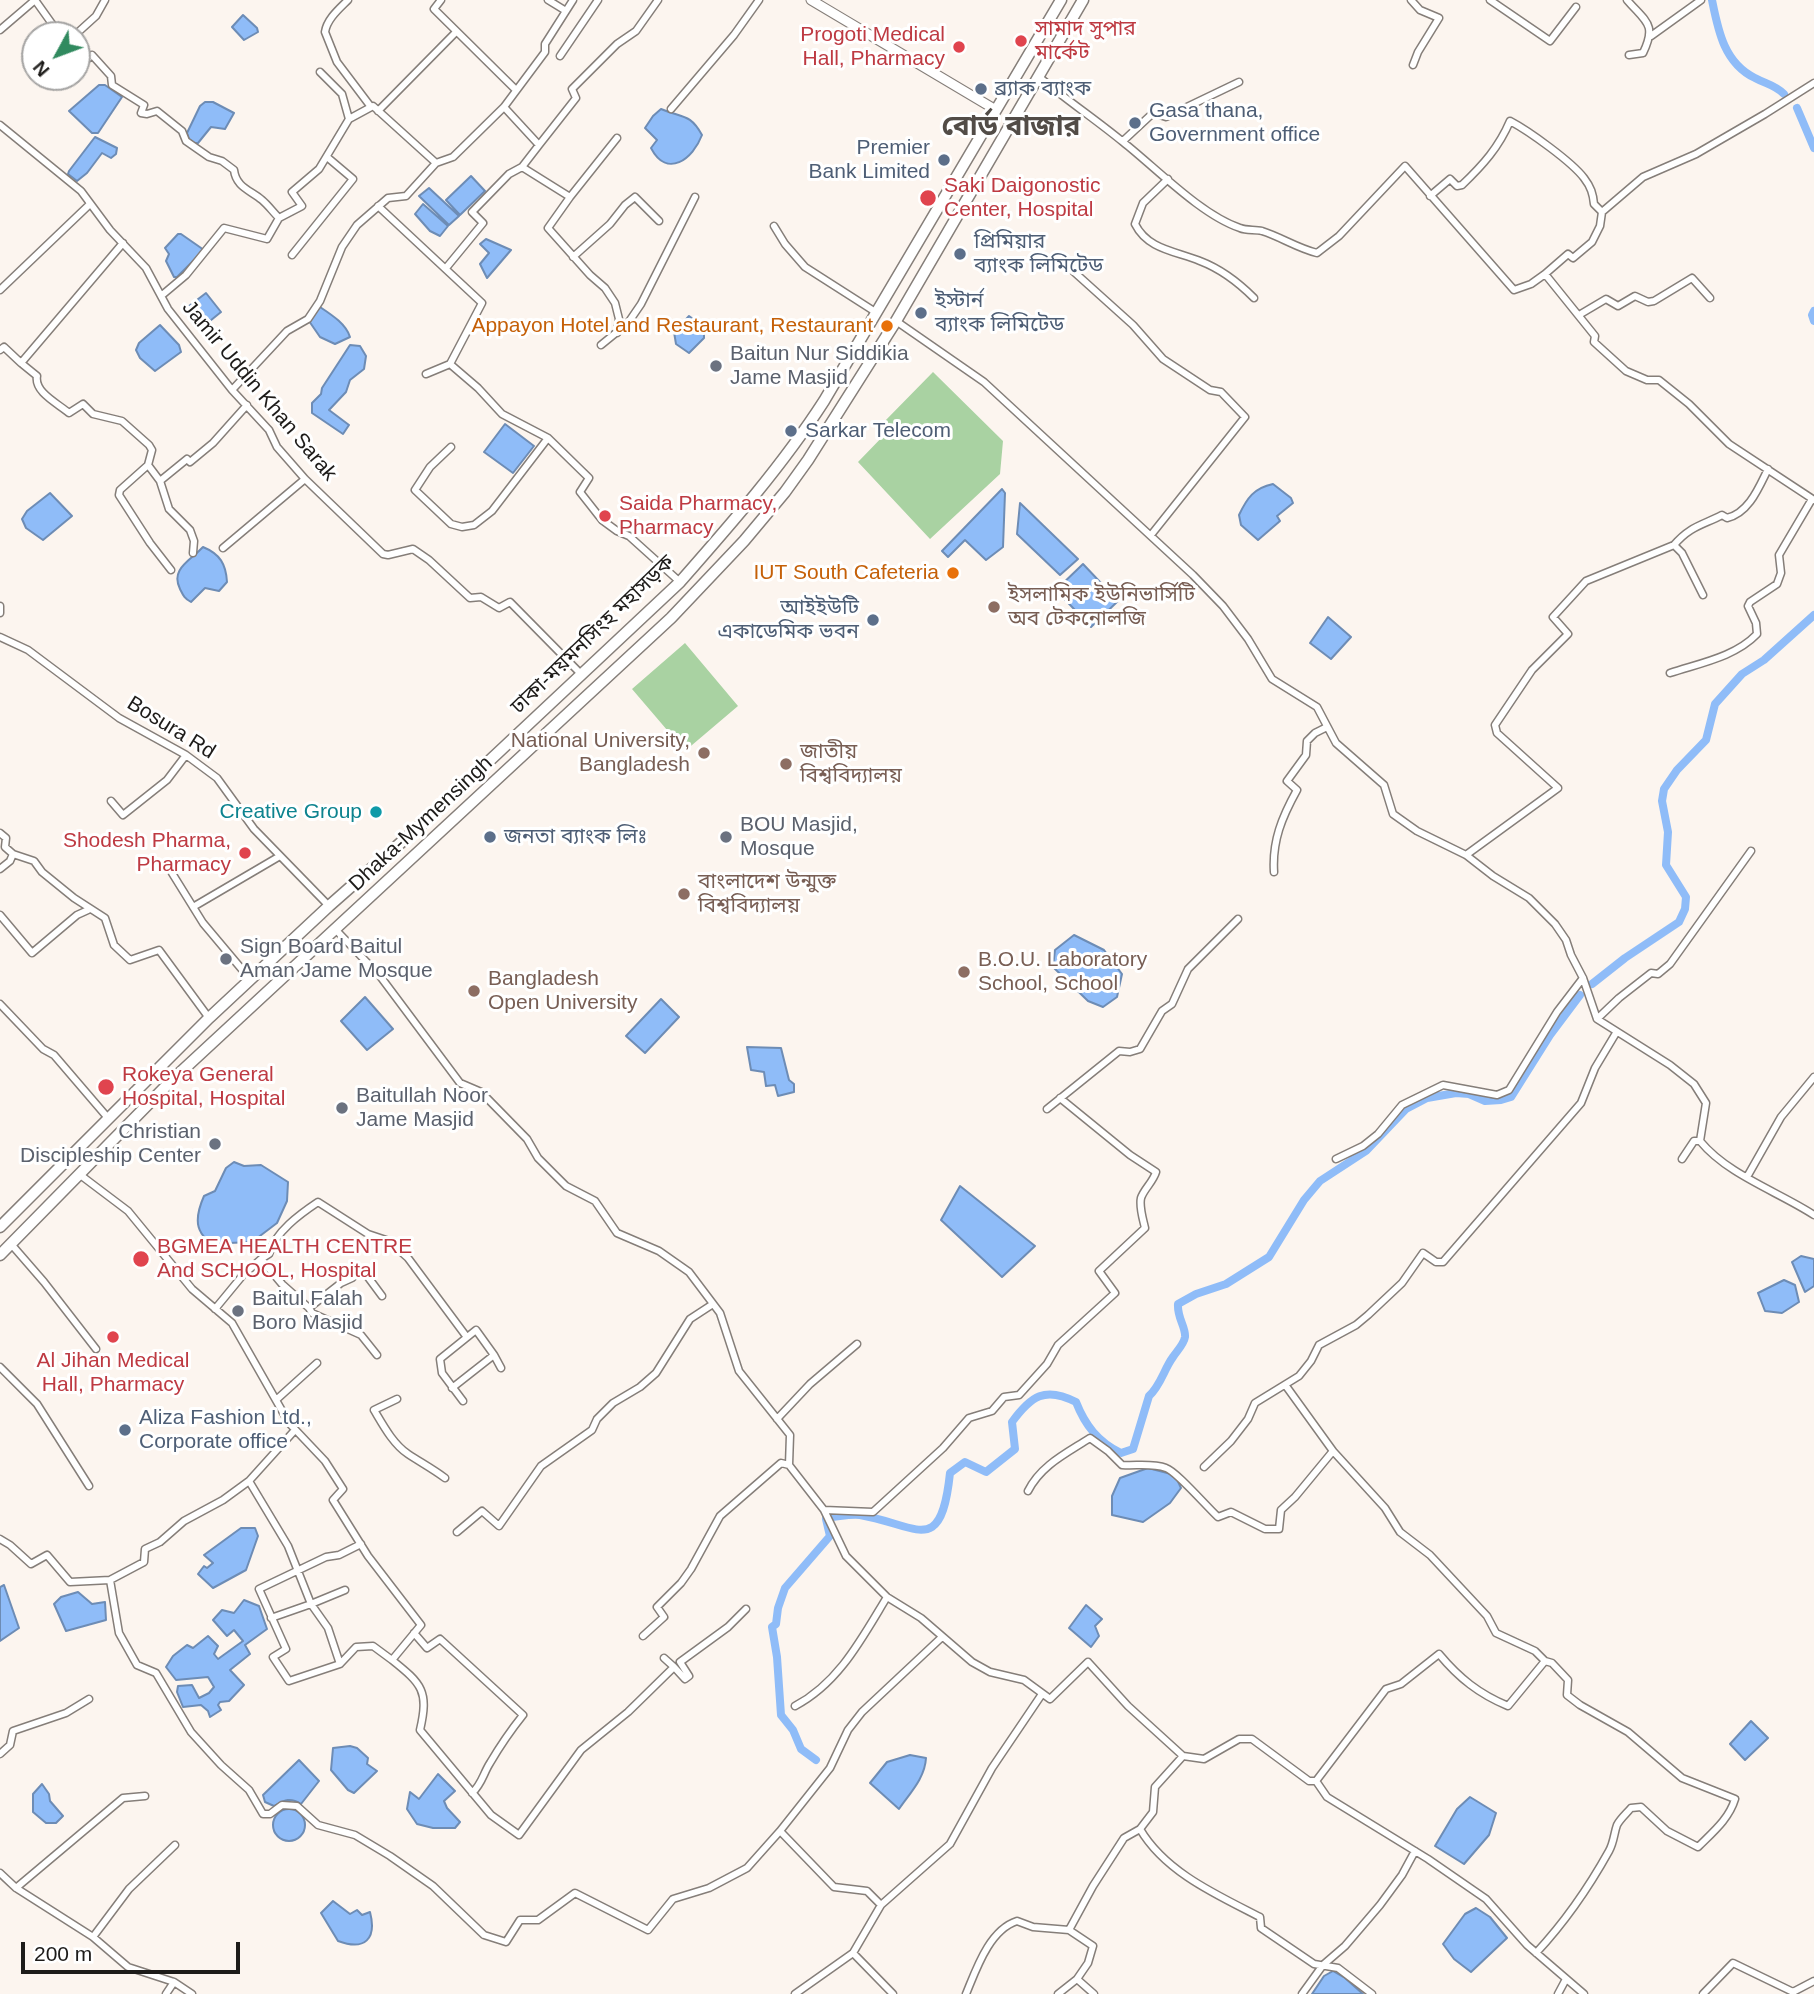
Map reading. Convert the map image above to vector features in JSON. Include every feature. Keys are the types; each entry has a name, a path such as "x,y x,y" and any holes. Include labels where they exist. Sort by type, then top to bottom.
{"highway":[{"name":"ঢাকা-ময়মনসিংহ মহাসড়ক","path":"0,1227 209,1018 422,824 680,582 719,538 801,437 1061,0"},
{"path":"1038,76 1083,0"},
{"name":"Dhaka-Mymensingh","path":"0,1255 171,1081 671,618 744,541 808,460 896,321 1038,76"}],"main road":[{"path":"811,0 996,110"}],"street":[{"path":"90,21 105,0"},
{"path":"348,0 325,27 337,62 371,107 436,163"},
{"path":"441,0 434,9 516,90"},
{"path":"548,0 566,11"},
{"path":"232,390 287,331 307,319 320,302 342,247 357,225 388,198 406,196 436,163 453,157 504,107 545,52 545,44 573,0"},
{"path":"559,56 598,0"},
{"path":"446,268 483,223 472,212 509,174 522,167 576,99 572,89 617,44 636,31 658,0"},
{"path":"671,109 734,35 759,0"},
{"path":"1411,0 1420,10 1438,18 1413,65"},
{"path":"1490,0 1550,41 1576,7"},
{"path":"1628,0 1650,27 1651,37"},
{"path":"1629,55 1643,53 1651,37 1701,0"},
{"path":"0,30 32,1 48,21"},
{"path":"378,111 456,32"},
{"path":"91,56 111,76 112,85 144,105 141,113 157,111 182,131 187,141 234,170 242,187 260,199 278,218"},
{"path":"320,72 342,94 349,119"},
{"path":"1038,76 1123,141 1193,200 1241,228 1258,230 1294,247 1317,253 1346,229 1405,166 1514,290 1531,284 1568,254 1573,258 1592,242 1600,226 1602,212 1643,177 1696,154 1814,83"},
{"path":"1123,141 1153,113 1166,117 1239,82"},
{"path":"161,296 186,275 224,228 267,239 278,218 302,206 292,192 319,169 349,119 371,107"},
{"path":"504,107 539,145"},
{"path":"1430,196 1450,179 1457,186 1462,185 1486,162 1503,138 1510,121 1542,142 1583,176 1592,191 1594,204 1602,212"},
{"name":"Jamir Uddin Khan Sarak","path":"0,125 81,191 110,230 146,268 168,309 232,390 269,430 277,447 305,479 383,554 413,549 470,598 481,597 499,608 508,603 512,604 581,674"},
{"path":"617,138 548,228 605,288 615,303 619,319 617,332"},
{"path":"292,255 353,179 327,157"},
{"path":"522,167 570,197"},
{"path":"1168,179 1143,203 1138,213 1135,224 1141,235 1161,249 1202,261 1236,279 1254,298"},
{"path":"573,257 635,197 659,221"},
{"path":"601,345 628,323 641,304 695,197"},
{"path":"0,290 90,204"},
{"path":"378,206 482,303 450,364 426,374"},
{"path":"774,226 805,267 877,313"},
{"path":"21,363 122,243"},
{"path":"1073,271 1133,325 1163,359 1210,390 1221,392 1245,417 1151,535"},
{"path":"1545,274 1595,336 1594,342 1608,356 1626,371 1647,380 1659,380 1689,404 1729,444 1813,499 1779,555 1781,573 1777,584 1748,606 1756,623 1757,634 1737,650 1670,673"},
{"path":"1579,315 1606,299 1618,306 1635,296 1648,302 1654,301 1692,278 1710,298"},
{"path":"896,321 984,382 1151,535 1223,606 1248,639 1272,679 1317,707 1336,743 1384,785 1393,814 1417,831 1466,855 1493,876 1529,898 1555,924 1566,940 1597,1019 1694,1084 1706,1103 1700,1141 1709,1152 1814,1215"},
{"path":"0,350 4,347 37,376 37,387 69,413 83,404 93,414 122,421 149,445 152,450 148,465 120,490 119,495 171,570"},
{"path":"450,364 478,388 502,414 548,438 589,478 579,492 602,520 629,536 650,558 680,582"},
{"path":"160,481 187,458 190,462 213,443 247,405"},
{"path":"451,447 430,467 415,490 451,524 462,527 474,525 492,511 548,438"},
{"path":"148,465 160,481 169,509 190,530 194,541 193,554"},
{"path":"1466,855 1558,788 1497,733 1495,725 1532,670 1568,635 1553,617 1586,581 1674,545 1685,532 1715,520 1722,514 1727,518 1732,517 1753,497 1768,470"},
{"path":"223,548 305,479"},
{"path":"1674,545 1682,553 1703,595"},
{"path":"0,606 0,613"},
{"name":"Bosura Rd","path":"0,637 28,650 119,718 186,755 217,778 254,830 329,906"},
{"path":"1274,872 1274,846 1278,831 1297,790 1287,781 1306,755 1307,741 1327,727"},
{"path":"111,801 123,815 167,780 186,755"},
{"path":"0,833 6,838 5,846 13,854 34,861 42,872 88,909 105,918 114,945 130,960 159,950 209,1018"},
{"path":"1597,1019 1636,983 1651,973 1658,974 1670,964 1751,851"},
{"path":"0,869 10,861 13,854"},
{"path":"193,906 280,856"},
{"path":"172,873 221,947 250,979"},
{"path":"0,915 32,953 76,915 88,909"},
{"path":"1047,1109 1119,1051 1140,1049 1162,1011 1172,1004 1188,969 1238,919"},
{"path":"335,929 380,976 460,1083 481,1092 527,1139 538,1157 566,1186 595,1201 617,1233 659,1251 689,1272 720,1312 739,1371 790,1435 789,1465"},
{"path":"1336,1159 1363,1146 1392,1120 1402,1105 1443,1085 1496,1095 1509,1090 1557,1012 1583,978"},
{"path":"0,1004 43,1049 54,1055 108,1118"},
{"path":"1204,1467 1231,1441 1248,1419 1255,1403 1299,1376 1319,1345 1356,1325 1402,1283 1423,1253 1436,1262 1443,1262 1581,1103 1595,1068 1616,1033"},
{"path":"1747,1177 1781,1117 1814,1077"},
{"path":"824,1510 873,1513 943,1448 969,1418 992,1411 1004,1397 1019,1395 1047,1364 1058,1345 1115,1293 1100,1271 1145,1228 1142,1196 1156,1172 1130,1155 1060,1098"},
{"path":"1682,1159 1693,1141 1700,1141"},
{"path":"79,1174 128,1211 192,1289 232,1323 295,1430 325,1461 343,1489 333,1500 361,1544 421,1625 392,1660"},
{"path":"215,1309 243,1275 269,1254 272,1243 318,1202 368,1234 389,1241 408,1258 466,1336"},
{"path":"11,1244 96,1349"},
{"path":"261,1259 312,1313 361,1335 377,1355"},
{"path":"309,1308 362,1269 383,1296"},
{"path":"457,1532 482,1511 499,1525 541,1466 592,1430 597,1419 613,1403 640,1387 656,1373 690,1319 713,1304"},
{"path":"463,1401 442,1373 440,1359 466,1336 476,1330 501,1368"},
{"path":"777,1419 810,1384 857,1344"},
{"path":"452,1388 494,1355"},
{"path":"276,1400 317,1363"},
{"path":"0,1367 37,1404 89,1486"},
{"path":"1286,1386 1333,1451 1385,1508 1400,1532 1430,1555 1488,1616 1496,1633 1535,1651 1545,1661 1552,1663 1568,1680 1567,1695 1628,1732 1682,1778 1735,1799 1721,1825 1699,1847 1667,1830 1641,1807 1631,1808 1617,1825 1609,1851 1575,1905 1536,1953"},
{"path":"397,1399 374,1410 394,1440 407,1453 422,1460 445,1478"},
{"path":"0,1539 31,1564 47,1555 70,1581 110,1580 144,1562 145,1549 160,1542 184,1521 223,1500 249,1481 295,1430"},
{"path":"1028,1491 1033,1480 1046,1466 1090,1438 1122,1465 1153,1465 1177,1474 1218,1517 1231,1512 1265,1529 1279,1529 1281,1510 1333,1451"},
{"path":"643,1636 664,1617 657,1607 691,1569 720,1516 781,1463 789,1465 824,1510 846,1556 887,1597 921,1618 972,1662 990,1671 1024,1680 1051,1699 1088,1662 1128,1706 1182,1756 1204,1759 1239,1739 1252,1739 1309,1781 1316,1781"},
{"path":"249,1481 288,1546 311,1604 328,1628 340,1664"},
{"path":"361,1544 259,1589 286,1648 273,1657 289,1681 340,1664 356,1647 373,1646 415,1678 426,1704 421,1730 491,1815 520,1835 582,1750 628,1712 674,1667"},
{"path":"110,1580 119,1633 137,1665 156,1673 191,1732 221,1765 249,1790 263,1814 270,1814 282,1805 297,1805 318,1825 355,1835 433,1886 484,1935 506,1942 520,1920 538,1920 575,1893 648,1930 673,1899 709,1888 747,1868 830,1768 848,1730 862,1712 942,1637"},
{"path":"271,1618 345,1590"},
{"path":"796,1706 824,1686 850,1658 887,1597"},
{"path":"664,1658 685,1679 689,1676 680,1661 728,1627 746,1609"},
{"path":"414,1633 427,1648 440,1639 523,1715 493,1758 481,1786 472,1793"},
{"path":"1316,1781 1387,1689 1401,1684 1439,1654 1450,1668 1483,1695 1508,1706 1545,1661"},
{"path":"795,1994 853,1953 881,1905 950,1844 992,1768 1042,1693"},
{"path":"0,1754 10,1745 13,1731 66,1713 89,1699"},
{"path":"1069,1930 1124,1838 1140,1829 1153,1812 1155,1787 1182,1756"},
{"path":"1316,1781 1327,1797 1486,1899 1536,1953 1584,1994"},
{"path":"16,1888 123,1798 145,1796"},
{"path":"1140,1829 1149,1844 1183,1874 1260,1917 1261,1928 1314,1964 1338,1968 1372,1994"},
{"path":"780,1831 834,1888 867,1891 881,1905"},
{"path":"93,1937 129,1889 175,1845"},
{"path":"1302,1994 1323,1965 1345,1946 1380,1905 1402,1875 1415,1851"},
{"path":"0,1873 16,1888 93,1937 128,1967 174,1982 192,1994"},
{"path":"966,1994 976,1967 1002,1928 1017,1921 1033,1927 1069,1930 1093,1946 1077,1979 1058,1994"},
{"path":"853,1953 892,1994"},
{"path":"1703,1994 1733,1964 1793,1992 1814,1981"},
{"path":"1077,1979 1094,1994"},
{"path":"1558,1994 1566,1979"},
{"path":"166,1994 174,1982"}],"green space":[{"path":"933,372 1003,441 1000,474 930,539 858,462 888,431 882,424"},
{"path":"685,643 738,706 685,751 632,689"}],"water":[{"path":"243,15 258,32 244,40 232,27"},
{"path":"99,85 105,85 122,97 98,133 92,133 69,111"},
{"path":"205,102 213,102 234,113 225,129 211,127 198,143 194,143 187,133 200,106"},
{"path":"661,109 689,119 702,135 686,158 672,164 657,157 651,148 657,140 645,128"},
{"path":"95,137 117,148 116,154 111,158 102,153 87,173 77,181 68,174 69,171"},
{"path":"471,176 485,191 460,215 446,200"},
{"path":"429,188 459,216 449,225 419,196"},
{"path":"423,204 448,226 440,236 430,231 415,214"},
{"path":"178,234 204,250 174,277 166,261 169,254 165,248"},
{"path":"486,239 511,250 487,278 480,264 489,253 480,244"},
{"path":"206,293 221,312 205,325 189,306"},
{"path":"320,307 342,324 350,337 335,344 320,337 309,321"},
{"path":"689,316 704,327 704,338 689,353 676,344 674,332"},
{"path":"160,325 179,345 181,352 155,371 140,358 136,350 139,343"},
{"path":"350,345 360,346 366,356 364,369 350,380 346,392 329,410 349,425 343,434 312,413 312,403 321,394 322,388"},
{"path":"505,424 534,446 513,473 484,452"},
{"path":"1273,484 1291,498 1293,503 1277,516 1280,521 1258,540 1241,525 1239,515 1252,495"},
{"path":"1002,489 1005,493 1003,547 986,560 965,540 948,557 942,551"},
{"path":"50,493 72,516 43,540 26,528 22,519 27,511"},
{"path":"1020,503 1078,559 1060,575 1017,534"},
{"path":"203,547 221,560 227,582 219,591 205,588 191,602 182,593 178,582 179,571"},
{"path":"1083,564 1118,601 1091,627 1056,590"},
{"path":"1328,617 1351,637 1331,659 1310,643"},
{"path":"1074,935 1104,950 1122,974 1117,997 1103,1007 1088,1001 1053,967 1055,950"},
{"path":"365,997 393,1029 367,1050 341,1021"},
{"path":"661,999 679,1017 645,1053 626,1036"},
{"path":"747,1047 781,1048 789,1080 794,1084 794,1092 778,1096 775,1085 766,1086 764,1072 751,1070"},
{"path":"234,1162 244,1166 261,1165 288,1182 287,1201 277,1223 252,1242 229,1243 221,1249 201,1233 198,1213 204,1196 215,1191 226,1168"},
{"path":"960,1186 1035,1246 1002,1277 941,1220"},
{"path":"1801,1256 1814,1259 1814,1286 1805,1292 1792,1262"},
{"path":"1784,1280 1795,1285 1799,1302 1782,1313 1765,1311 1758,1293"},
{"path":"1148,1468 1175,1475 1181,1488 1170,1503 1143,1522 1112,1515 1112,1496 1120,1478"},
{"path":"241,1528 255,1528 258,1536 246,1570 213,1588 198,1574 204,1566 207,1568 213,1563 204,1555"},
{"path":"4,1585 19,1628 0,1641 0,1587"},
{"path":"78,1592 92,1604 105,1602 106,1620 66,1631 54,1604 61,1597"},
{"path":"244,1600 259,1606 267,1629 245,1645 250,1654 230,1670 244,1685 229,1701 220,1702 218,1705 221,1710 210,1717 201,1705 183,1707 177,1692 178,1686 192,1685 199,1698 214,1687 208,1677 176,1680 166,1667 173,1656 187,1645 193,1648 208,1636 218,1646 214,1654 218,1659 243,1641 234,1630 227,1636 213,1620 222,1610 234,1613"},
{"path":"1086,1605 1102,1619 1095,1626 1099,1636 1091,1647 1069,1628"},
{"path":"1751,1721 1768,1738 1745,1760 1730,1744"},
{"path":"333,1748 357,1748 368,1758 367,1764 377,1771 354,1793 348,1790 331,1770"},
{"path":"910,1755 926,1758 925,1765 916,1785 899,1809 870,1783 887,1762"},
{"path":"299,1760 319,1781 301,1804 288,1800 274,1806 265,1802 263,1795"},
{"path":"438,1774 455,1791 444,1801 460,1822 455,1828 433,1828 417,1824 407,1809 410,1792 419,1799"},
{"path":"42,1784 50,1801 63,1816 56,1823 46,1823 33,1812 33,1794"},
{"path":"1470,1797 1496,1813 1489,1835 1464,1864 1435,1846 1457,1809"},
{"path":"289,1809 300,1814 305,1825 300,1836 289,1841 278,1836 273,1825 278,1814"},
{"path":"333,1901 350,1914 357,1910 362,1915 370,1912 372,1929 367,1940 355,1944 338,1941 321,1913"},
{"path":"1476,1908 1490,1917 1507,1938 1471,1972 1454,1959 1443,1944 1465,1914"},
{"path":"1333,1971 1363,1994 1312,1994 1324,1976"}],"waterway":[{"path":"1712,0 1720,34 1729,55 1744,72 1784,94"},
{"path":"1797,108 1814,148"},
{"path":"1814,311 1814,321"},
{"path":"1592,984 1679,922 1685,909 1686,897 1666,865 1668,832 1662,801 1664,789 1677,770 1706,740 1715,704 1742,674 1764,660 1814,615"},
{"path":"833,1517 860,1515 923,1530 933,1526 940,1517 946,1500 950,1473 965,1462 986,1472 1015,1449 1012,1422 1032,1400 1047,1394 1076,1402 1093,1432 1113,1449 1121,1453 1133,1449 1149,1396 1184,1340 1185,1333 1178,1304 1196,1294 1226,1284 1269,1257 1304,1200 1320,1181 1366,1151 1406,1109 1427,1098 1456,1093 1469,1094 1485,1101 1511,1097 1550,1035 1580,995"},
{"path":"816,1760 801,1749 793,1730 781,1715 772,1627 776,1624 785,1588 830,1536 826,1519"}],"place":[{"name":"সামাদ সুপার মার্কেট","path":"1021,41"},
{"name":"Progoti Medical Hall, Pharmacy","path":"959,47"},
{"name":"ব্র্যাক ব্যাংক","path":"981,89"},
{"name":"Gasa thana, Government office","path":"1135,123"},
{"name":"Premier Bank Limited","path":"944,160"},
{"name":"Saki Daigonostic Center, Hospital","path":"928,198"},
{"name":"প্রিমিয়ার ব্যাংক লিমিটেড","path":"960,254"},
{"name":"ইস্টার্ন ব্যাংক লিমিটেড","path":"921,313"},
{"name":"Appayon Hotel and Restaurant, Restaurant","path":"887,326"},
{"name":"Baitun Nur Siddikia Jame Masjid","path":"716,366"},
{"name":"Sarkar Telecom","path":"791,431"},
{"name":"Saida Pharmacy, Pharmacy","path":"605,516"},
{"name":"IUT South Cafeteria","path":"953,573"},
{"name":"ইসলামিক ইউনিভার্সিটি অব টেকনোলজি","path":"994,607"},
{"name":"আইইউটি একাডেমিক ভবন","path":"873,620"},
{"name":"National University, Bangladesh","path":"704,753"},
{"name":"জাতীয় বিশ্ববিদ্যালয়","path":"786,764"},
{"name":"Creative Group","path":"376,812"},
{"name":"জনতা ব্যাংক লিঃ","path":"490,837"},
{"name":"BOU Masjid, Mosque","path":"726,837"},
{"name":"Shodesh Pharma, Pharmacy","path":"245,853"},
{"name":"বাংলাদেশ উন্মুক্ত বিশ্ববিদ্যালয়","path":"684,894"},
{"name":"Sign Board Baitul Aman Jame Mosque","path":"226,959"},
{"name":"B.O.U. Laboratory School, School","path":"964,972"},
{"name":"Bangladesh Open University","path":"474,991"},
{"name":"Rokeya General Hospital, Hospital","path":"106,1087"},
{"name":"Baitullah Noor Jame Masjid","path":"342,1108"},
{"name":"Christian Discipleship Center","path":"215,1144"},
{"name":"BGMEA HEALTH CENTRE And SCHOOL, Hospital","path":"141,1259"},
{"name":"Baitul Falah Boro Masjid","path":"238,1311"},
{"name":"Al Jihan Medical Hall, Pharmacy","path":"113,1337"},
{"name":"Aliza Fashion Ltd., Corporate office","path":"125,1430"}],"district":[{"name":"বোর্ড বাজার","path":"1011,127"}]}
